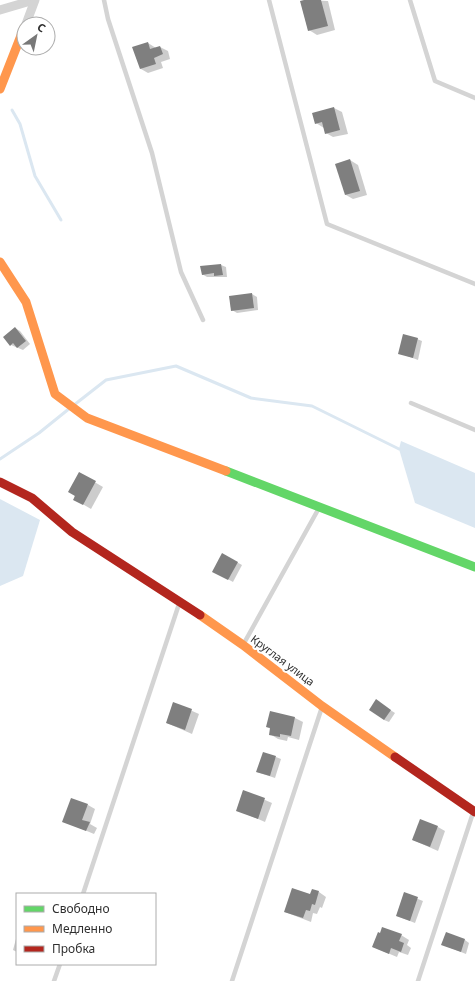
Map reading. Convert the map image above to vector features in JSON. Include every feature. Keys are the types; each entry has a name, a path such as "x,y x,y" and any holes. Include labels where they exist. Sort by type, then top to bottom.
{"street":[{"path":"0,10 35,0"},
{"path":"29,16 35,0"},
{"path":"0,89 16,48"},
{"path":"0,262 26,302 55,394 86,418 475,568"},
{"name":"Круглая улица","path":"0,482 32,498 72,532 180,601 243,645 322,706 474,812"}],"lane":[{"path":"104,0 108,19 152,153 181,272 202,320"},
{"path":"269,0 327,224 475,284"},
{"path":"410,0 436,81 475,98"},
{"path":"411,403 475,430"},
{"path":"243,645 320,508"},
{"path":"83,893 180,601"},
{"path":"232,981 322,706"},
{"path":"418,981 474,812"},
{"path":"54,981 60,965"}],"shaded area":[{"path":"401,441 475,473 475,528 415,503 399,449"},
{"path":"0,499 40,520 23,576 0,586"}],"building":[{"path":"321,0 328,26 308,31 300,1"},
{"path":"148,42 150,49 160,46 163,54 154,58 156,64 140,69 132,47"},
{"path":"334,107 340,130 325,134 322,122 315,124 312,113"},
{"path":"350,159 360,191 345,195 335,164"},
{"path":"221,264 223,275 214,276 214,273 202,275 200,266"},
{"path":"252,293 254,308 231,311 229,296"},
{"path":"15,327 26,341 17,348 13,343 10,346 3,337"},
{"path":"403,334 418,338 413,358 398,354"},
{"path":"79,472 96,481 83,505 73,500 75,496 68,492"},
{"path":"222,553 238,562 228,580 212,572"},
{"path":"376,699 391,710 384,720 369,710"},
{"path":"173,702 192,709 185,730 166,723"},
{"path":"270,711 295,717 291,736 280,734 280,737 269,735 270,728 266,727"},
{"path":"263,752 276,756 270,776 256,772"},
{"path":"243,790 265,798 258,819 236,811"},
{"path":"71,798 88,804 82,820 90,822 86,831 62,822"},
{"path":"420,819 438,826 430,847 412,840"},
{"path":"292,888 310,894 312,889 319,891 315,905 312,904 310,911 306,910 303,918 284,912"},
{"path":"404,892 418,897 410,921 396,916"},
{"path":"382,927 402,934 399,941 404,943 401,952 391,948 389,954 372,947 378,932 380,933"},
{"path":"446,932 465,939 461,952 441,945"}],"waterway":[{"path":"12,110 20,124 35,176 61,220"},
{"path":"74,405 106,380 176,366 251,398 312,406 399,449"},
{"path":"0,459 39,433 70,408"}],"traffic: fast":[{"path":"226,471 475,567"}],"traffic: slow":[{"path":"0,89 16,48"},
{"path":"0,262 26,302 55,394 87,418 226,471"},
{"path":"200,615 243,645 322,706 395,757"}],"traffic: jam":[{"path":"0,482 32,498 72,532 200,615"},
{"path":"395,757 475,812"}]}
